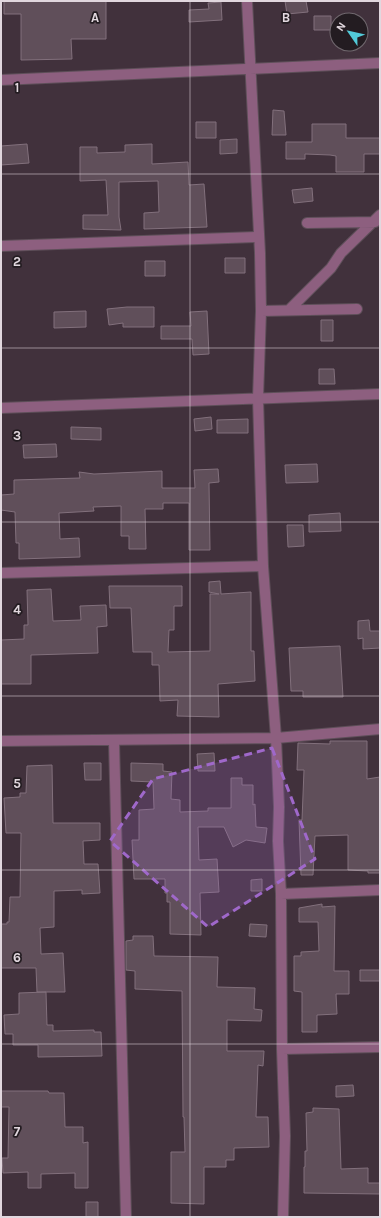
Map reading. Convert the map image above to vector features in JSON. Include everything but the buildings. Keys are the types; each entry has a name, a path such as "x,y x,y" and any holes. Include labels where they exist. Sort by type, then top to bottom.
{"street":[{"path":"247,1 261,311 258,398 262,566 276,738 281,894 282,1049 285,1136 283,1217"},
{"path":"1,80 380,63"},
{"path":"289,310 331,268 341,253 376,222 380,215"},
{"path":"307,223 376,222"},
{"path":"1,246 258,237"},
{"path":"261,311 357,309"},
{"path":"1,408 380,394"},
{"path":"1,573 262,566"},
{"path":"1,741 114,741 276,738 380,729"},
{"path":"114,741 126,1217"},
{"path":"281,894 380,890"},
{"path":"282,1049 380,1047"}],"highlighted area":[{"path":"272,748 315,859 208,927 110,841 153,779"}]}
